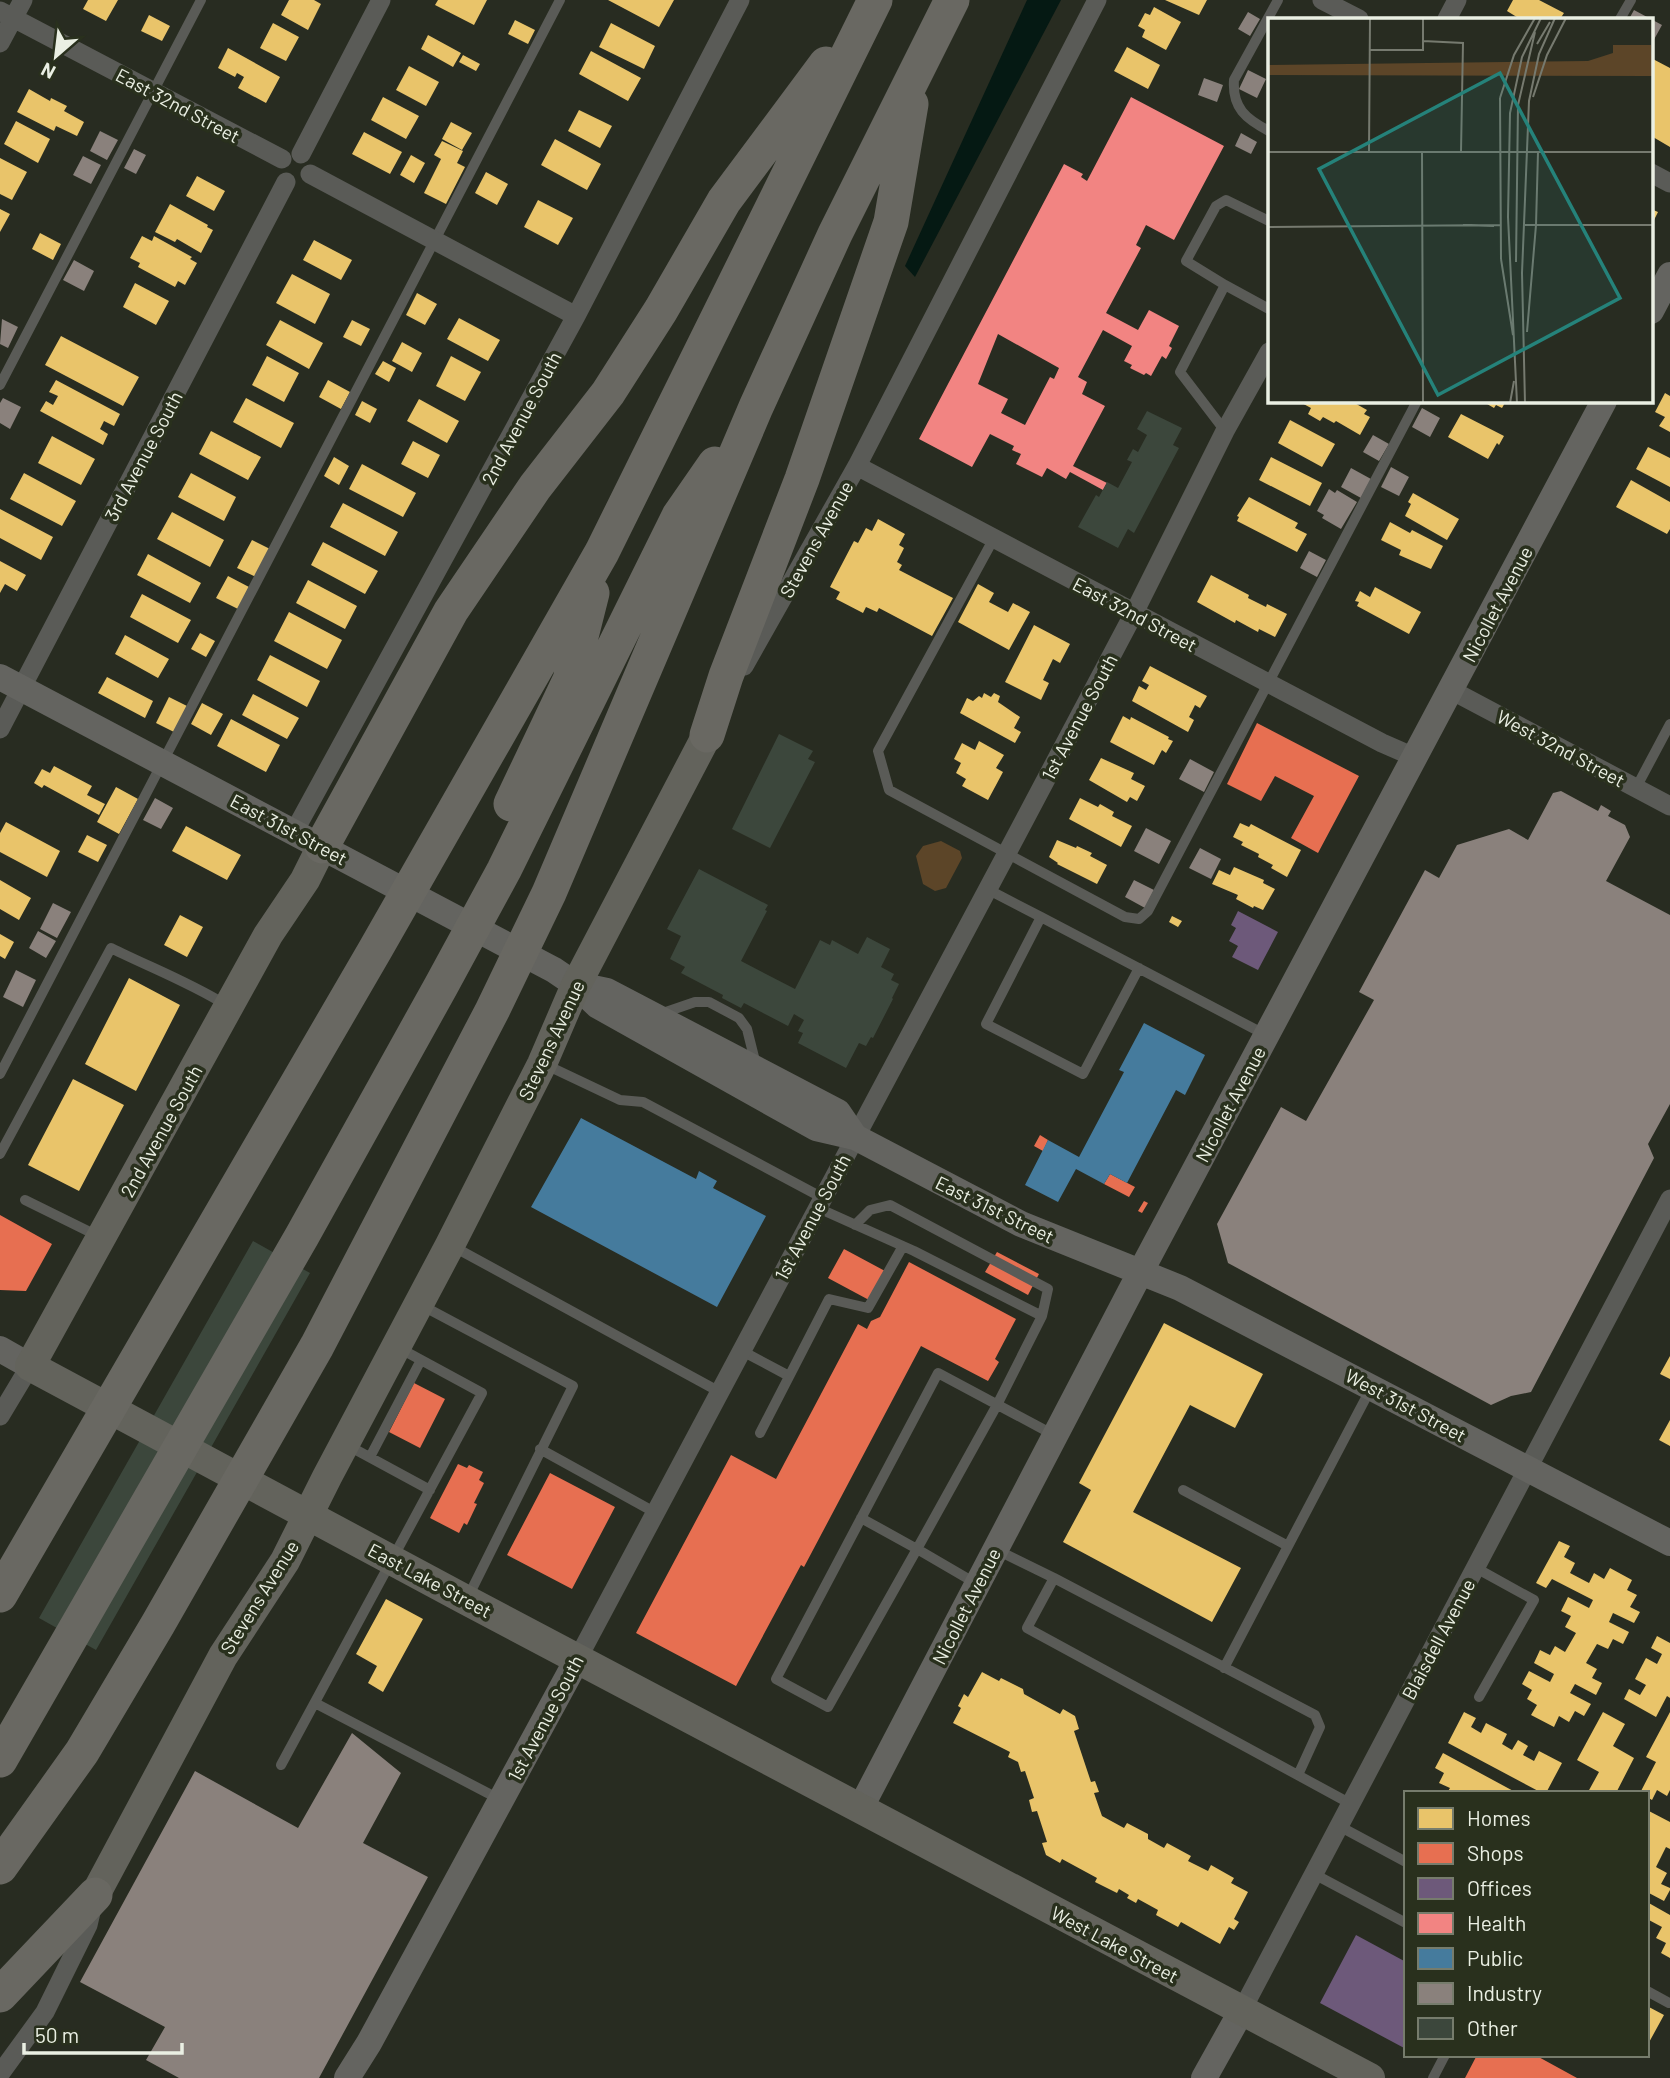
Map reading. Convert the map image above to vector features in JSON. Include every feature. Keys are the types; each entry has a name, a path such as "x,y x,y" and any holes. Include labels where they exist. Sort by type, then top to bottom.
{"highway":[{"path":"0,1595 376,950 601,552 875,0"},
{"path":"308,839 451,611 534,487 608,393 661,310 724,201 875,0"},
{"path":"0,1867 82,1752 158,1624 317,1346 492,1011 549,893 756,407 835,234 952,0"},
{"path":"707,735 726,676 802,479 891,222 918,66"},
{"path":"0,1718 90,1585 250,1307 432,981 679,516 756,407"},
{"path":"494,864 570,680 601,552"},
{"path":"0,1760 49,1677 90,1585"},
{"path":"0,1995 95,1895"}],"main road":[{"name":"Stevens Avenue","path":"95,1895 223,1656 285,1561 307,1515 357,1450 395,1346 450,1245 542,1064 576,985 707,735"},
{"name":"2nd Avenue South","path":"30,1366 268,935 305,880 308,839"},
{"name":"East Lake Street","path":"30,1366 860,1809"},
{"name":"West Lake Street","path":"860,1809 1370,2078"}],"street":[{"path":"0,43 7,14 23,0"},
{"path":"291,157 310,165 310,174 300,184 286,182 279,169 291,157 381,0"},
{"name":"2nd Avenue South","path":"308,839 740,0"},
{"name":"Stevens Avenue","path":"707,735 857,466 1097,0"},
{"path":"1322,0 1357,18"},
{"path":"1448,18 1457,0"},
{"name":"East 32nd Street","path":"7,14 153,91 291,157"},
{"path":"310,174 576,316"},
{"path":"1652,174 1670,183"},
{"name":"3rd Avenue South","path":"0,729 11,682 286,182"},
{"path":"1652,309 1670,275"},
{"name":"1st Avenue South","path":"347,2078 369,2043 502,1800 656,1513 718,1391 742,1351 988,889 1225,431 1268,354"},
{"name":"Nicollet Avenue","path":"860,1809 1141,1271 1603,402"},
{"name":"East 32nd Street","path":"857,466 993,540 1382,743 1414,757"},
{"name":"East 31st Street","path":"11,682 554,970 576,985 598,1006 816,1128 855,1137 1021,1224 1066,1244 1141,1271"},
{"name":"West 32nd Street","path":"1451,690 1670,806"},
{"name":"East 31st Street","path":"576,985 607,991 838,1112 855,1137"},
{"name":"Blaisdell Avenue","path":"1204,2078 1670,1199"},
{"name":"West 31st Street","path":"1141,1271 1180,1288 1372,1387 1670,1544"},
{"name":"East Lake Street","path":"0,1349 30,1366"},
{"name":"2nd Avenue South","path":"0,1416 30,1366"},
{"name":"Stevens Avenue","path":"1,2071 45,2012 88,1925 95,1895"}],"lane":[{"path":"0,385 201,0"},
{"path":"0,1074 561,0"},
{"path":"1268,18 1278,0"},
{"path":"1621,18 1630,0"},
{"path":"1268,18 1234,80 1233,93 1242,113 1268,130"},
{"path":"1268,221 1226,200 1216,206 1186,261 1268,308"},
{"path":"1225,285 1180,372 1225,431"},
{"path":"993,540 878,751 889,790 1125,917 1139,919 1148,911 1416,402"},
{"path":"1636,788 1670,723"},
{"path":"988,889 1266,1035"},
{"path":"1041,917 986,1024 1083,1074 1139,968"},
{"path":"0,1154 111,948 163,975 195,986 229,1007"},
{"path":"656,1016 695,1002 709,1002 719,1007 739,1018 747,1029 757,1069"},
{"path":"542,1064 620,1100 643,1102 855,1225 1042,1316"},
{"path":"25,1200 101,1238"},
{"path":"855,1225 870,1210 890,1205 1048,1289 1042,1316 997,1405 828,1707 776,1679 938,1373 997,1405 1055,1436"},
{"path":"450,1245 718,1391"},
{"path":"760,1433 829,1299 868,1308 903,1247"},
{"path":"418,1303 573,1386 466,1600"},
{"path":"282,1765 482,1393 395,1346"},
{"path":"742,1351 789,1376"},
{"path":"421,1360 357,1450 430,1490"},
{"path":"1224,1668 1372,1387"},
{"path":"540,1449 656,1513"},
{"path":"1183,1490 1288,1546"},
{"path":"861,1518 978,1584"},
{"path":"995,1548 1315,1716 1320,1727 1298,1775"},
{"path":"1476,1568 1534,1600 1479,1697"},
{"path":"1054,1578 1027,1628 1351,1804"},
{"path":"315,1703 502,1800"},
{"path":"1339,1826 1404,1861"},
{"path":"1314,1874 1404,1922"},
{"path":"1649,1992 1669,2003"},
{"path":"1433,2078 1444,2057"}],"shaded area":[{"path":"1027,0 1061,0 915,277 905,266"},
{"path":"941,841 960,851 962,858 946,888 935,891 923,884 916,856 923,846"}],"building: Homes":[{"path":"88,0 118,0 106,21 83,9"},
{"path":"289,0 314,0 321,4 308,30 281,15"},
{"path":"438,0 487,0 474,25 435,5"},
{"path":"608,0 674,0 659,27"},
{"path":"1165,0 1207,0 1199,15"},
{"path":"1513,0 1539,0 1564,13 1561,18 1518,18 1507,11"},
{"path":"1154,7 1181,22 1166,50 1142,37 1145,30 1138,26 1145,13 1150,15"},
{"path":"149,15 170,26 162,41 141,31"},
{"path":"515,20 535,30 528,44 508,34"},
{"path":"273,23 299,37 286,61 260,48"},
{"path":"611,23 655,46 644,69 599,47"},
{"path":"428,35 461,53 453,67 421,49"},
{"path":"1127,47 1160,65 1148,89 1114,71"},
{"path":"228,48 280,77 266,103 238,88 244,77 237,73 235,77 218,68"},
{"path":"591,51 641,78 628,101 579,74"},
{"path":"463,55 480,64 476,71 459,62"},
{"path":"1652,59 1670,68 1670,147 1653,137"},
{"path":"409,66 439,82 426,106 396,90"},
{"path":"29,89 50,101 51,98 67,106 64,111 84,122 77,136 56,126 54,131 17,112"},
{"path":"383,97 419,116 406,139 371,120"},
{"path":"579,110 612,126 600,148 568,131"},
{"path":"16,121 50,139 38,163 4,144"},
{"path":"451,122 472,133 462,150 442,139"},
{"path":"364,132 402,152 390,174 352,154"},
{"path":"555,139 601,164 587,190 541,165"},
{"path":"442,141 463,151 457,163 465,167 446,204 424,193 441,159 434,155"},
{"path":"411,155 425,163 414,183 400,175"},
{"path":"0,158 27,172 12,200 0,194"},
{"path":"486,172 508,184 497,205 475,193"},
{"path":"197,176 225,191 214,211 186,196"},
{"path":"538,200 573,218 558,245 524,227"},
{"path":"170,204 213,230 201,253 177,239 175,242 155,232"},
{"path":"0,209 10,214 0,232"},
{"path":"1652,209 1658,212 1652,224"},
{"path":"40,233 61,244 53,260 32,249"},
{"path":"142,236 152,241 154,236 192,257 190,259 197,263 185,285 178,281 175,287 138,267 140,263 130,258"},
{"path":"314,240 352,260 341,280 303,260"},
{"path":"292,274 330,294 315,324 276,303"},
{"path":"135,283 169,301 156,325 123,307"},
{"path":"417,293 437,304 425,325 406,315"},
{"path":"459,318 500,340 488,361 447,339"},
{"path":"280,320 323,343 309,369 266,345"},
{"path":"352,320 370,329 361,346 343,337"},
{"path":"61,336 139,377 123,406 45,365"},
{"path":"402,342 422,353 412,372 392,361"},
{"path":"267,356 299,373 284,402 252,385"},
{"path":"451,356 481,372 465,401 436,386"},
{"path":"383,361 396,368 389,382 375,374"},
{"path":"56,380 120,414 114,426 104,421 100,429 108,434 103,445 40,411 46,401 53,405 58,396 49,392"},
{"path":"328,380 350,392 341,409 319,397"},
{"path":"1665,393 1670,396 1670,432 1659,426 1665,417 1655,412"},
{"path":"246,398 294,423 281,448 233,422"},
{"path":"419,399 459,421 447,443 407,421"},
{"path":"362,401 377,409 370,423 355,415"},
{"path":"1300,402 1353,402 1367,410 1364,414 1370,417 1360,435 1336,421 1334,423 1323,417 1320,421 1308,414 1311,408"},
{"path":"1484,402 1505,402 1502,408 1496,405 1494,408"},
{"path":"1461,414 1504,436 1488,459 1448,437"},
{"path":"1290,420 1335,444 1322,467 1278,443"},
{"path":"211,431 261,457 248,480 199,454"},
{"path":"52,436 95,459 81,485 38,463"},
{"path":"413,441 440,455 428,478 401,464"},
{"path":"1648,447 1670,458 1670,487 1636,469"},
{"path":"334,457 349,466 339,485 324,476"},
{"path":"1271,457 1322,483 1310,506 1259,480"},
{"path":"362,464 416,493 403,517 349,489"},
{"path":"24,473 76,501 62,526 10,499"},
{"path":"191,473 236,497 224,521 178,497"},
{"path":"1631,480 1670,502 1670,529 1667,534 1616,507"},
{"path":"1413,493 1459,519 1447,540 1405,516"},
{"path":"1249,497 1298,523 1295,528 1307,534 1297,552 1237,521 1237,516"},
{"path":"343,503 398,532 385,556 330,527"},
{"path":"0,509 53,537 41,560 0,538"},
{"path":"172,512 224,540 210,567 157,539"},
{"path":"878,519 905,534 899,545 904,548 897,562 902,565 899,570 953,598 932,636 879,608 877,612 866,607 863,613 836,599 840,592 830,587 854,541 858,543 866,528 872,531"},
{"path":"1390,522 1443,546 1431,569 1399,555 1401,550 1381,540"},
{"path":"252,540 270,549 256,577 237,568"},
{"path":"323,542 378,571 365,594 311,565"},
{"path":"148,554 201,583 190,603 137,575"},
{"path":"0,561 26,575 17,591 5,584 0,593"},
{"path":"1211,575 1249,595 1248,598 1287,614 1275,637 1259,629 1258,632 1236,620 1235,623 1197,602"},
{"path":"228,576 249,587 238,609 216,598"},
{"path":"308,580 357,606 345,629 296,603"},
{"path":"978,584 994,593 989,602 1008,612 1013,603 1030,612 1009,650 958,622"},
{"path":"1375,587 1421,612 1409,634 1357,606 1359,602 1355,601 1360,591 1370,597"},
{"path":"142,594 191,620 178,643 130,617"},
{"path":"289,612 342,640 327,669 274,641"},
{"path":"1034,625 1070,644 1060,663 1053,659 1043,680 1049,683 1041,700 1005,682"},
{"path":"200,633 215,641 206,657 191,649"},
{"path":"125,635 169,659 158,678 115,654"},
{"path":"270,655 320,681 307,707 257,680"},
{"path":"1150,666 1207,696 1200,708 1195,705 1189,717 1194,720 1188,732 1132,701 1139,686 1146,690 1149,685 1142,681"},
{"path":"107,677 153,701 145,718 98,693"},
{"path":"984,693 991,697 994,693 1000,696 998,702 1020,717 1014,728 1021,732 1015,743 960,713 967,698 973,701 979,696 982,698"},
{"path":"253,694 299,718 287,739 242,715"},
{"path":"169,697 187,706 174,732 156,723"},
{"path":"202,703 223,714 211,735 191,724"},
{"path":"1123,716 1130,720 1131,717 1173,741 1166,753 1162,750 1154,765 1110,742"},
{"path":"231,719 280,745 266,772 217,746"},
{"path":"979,741 1004,755 996,768 1003,772 988,800 962,786 966,779 956,773 961,763 954,759 962,743 975,750"},
{"path":"1101,758 1134,773 1131,779 1145,786 1137,801 1130,797 1127,802 1089,780"},
{"path":"54,766 92,786 87,795 105,804 99,815 44,785 42,788 34,783 42,769 50,773"},
{"path":"116,787 138,799 119,834 97,822"},
{"path":"1080,798 1098,807 1100,804 1114,812 1112,816 1132,826 1121,847 1069,819"},
{"path":"6,822 60,851 47,877 0,852 0,833"},
{"path":"1240,823 1249,827 1251,824 1301,850 1287,877 1271,868 1273,865 1233,837"},
{"path":"186,826 241,855 227,880 172,851"},
{"path":"87,835 107,845 98,862 78,852"},
{"path":"1057,840 1092,853 1090,856 1107,865 1097,884 1057,864 1049,857"},
{"path":"1234,867 1264,880 1263,883 1275,889 1263,910 1254,906 1253,908 1236,899 1238,895 1212,884 1219,870 1230,875"},
{"path":"0,880 31,898 19,920 0,909"},
{"path":"180,915 203,927 187,957 164,945"},
{"path":"1172,916 1182,921 1178,927 1169,922"},
{"path":"0,934 14,942 5,959 0,956"},
{"path":"129,978 180,1005 136,1091 85,1064"},
{"path":"73,1079 124,1105 79,1191 28,1165"},
{"path":"1164,1323 1263,1374 1235,1428 1190,1405 1133,1512 1241,1568 1212,1622 1063,1542 1091,1490 1079,1483"},
{"path":"1670,1356 1670,1379 1660,1374"},
{"path":"1670,1420 1670,1446 1659,1440"},
{"path":"1559,1541 1570,1546 1564,1557 1575,1563 1570,1573 1589,1583 1594,1573 1604,1579 1610,1568 1632,1580 1627,1590 1637,1595 1630,1607 1640,1612 1634,1623 1613,1613 1609,1622 1629,1632 1623,1644 1613,1639 1608,1649 1597,1644 1586,1663 1597,1669 1592,1678 1602,1683 1596,1695 1575,1684 1570,1693 1591,1704 1584,1716 1575,1711 1569,1722 1559,1716 1554,1727 1531,1715 1537,1705 1527,1699 1532,1690 1522,1684 1529,1671 1550,1682 1554,1674 1534,1663 1540,1650 1550,1655 1555,1646 1565,1652 1576,1633 1565,1627 1571,1616 1561,1611 1568,1597 1589,1608 1593,1600 1552,1579 1546,1588 1536,1583"},
{"path":"386,1599 423,1619 383,1692 368,1683 377,1666 356,1654"},
{"path":"1657,1636 1670,1643 1670,1698 1667,1696 1656,1717 1624,1699 1629,1689 1640,1695 1646,1685 1635,1679 1646,1658 1657,1664 1662,1654 1651,1648"},
{"path":"982,1672 1023,1689 1024,1694 1060,1714 1063,1709 1075,1716 1079,1729 1074,1731 1091,1782 1095,1781 1099,1792 1094,1793 1102,1816 1124,1828 1127,1823 1148,1834 1148,1839 1164,1848 1167,1843 1191,1856 1188,1861 1208,1871 1211,1865 1234,1878 1231,1883 1248,1892 1234,1919 1239,1922 1234,1930 1229,1927 1220,1944 1181,1922 1178,1927 1156,1915 1158,1910 1138,1899 1136,1903 1119,1889 1117,1893 1095,1882 1097,1878 1062,1859 1060,1863 1046,1855 1042,1843 1047,1842 1037,1811 1032,1812 1029,1800 1034,1798 1025,1771 1021,1772 1018,1762 1008,1757 1010,1752 953,1723 961,1708 958,1706 964,1694 968,1697"},
{"path":"1464,1712 1476,1718 1471,1727 1481,1733 1486,1723 1507,1734 1502,1744 1512,1750 1518,1740 1528,1746 1523,1755 1534,1761 1539,1751 1562,1763 1547,1791 1538,1791 1448,1743"},
{"path":"1603,1712 1625,1724 1613,1746 1634,1758 1617,1791 1589,1791 1599,1772 1577,1760"},
{"path":"1670,1712 1670,1790 1667,1796 1657,1790 1652,1800 1649,1798 1649,1791 1641,1791 1656,1762 1646,1757"},
{"path":"1443,1753 1513,1791 1448,1791 1450,1788 1439,1783 1444,1773 1435,1768"},
{"path":"1649,1811 1670,1822 1670,1849 1666,1847 1656,1867 1667,1873 1661,1884 1670,1890 1664,1901 1649,1893"},
{"path":"1649,1903 1670,1915 1670,1958 1661,1953 1666,1943 1656,1938 1662,1927 1649,1920"},
{"path":"1649,2007 1664,2015 1649,2042"}],"building: Shops":[{"path":"1257,723 1359,776 1318,853 1291,838 1314,796 1275,776 1261,801 1227,784"},
{"path":"1040,1135 1048,1140 1043,1151 1034,1146"},
{"path":"1110,1174 1135,1187 1129,1197 1104,1184"},
{"path":"1144,1201 1148,1203 1142,1213 1138,1211"},
{"path":"0,1215 52,1244 26,1291 0,1290"},
{"path":"844,1249 885,1271 869,1300 828,1278"},
{"path":"997,1252 1039,1274 1028,1295 985,1272"},
{"path":"909,1262 1016,1319 995,1359 999,1362 988,1381 921,1346 804,1567 801,1565 736,1686 636,1633 731,1455 776,1479 858,1324 867,1329 871,1321 880,1317"},
{"path":"414,1383 445,1399 420,1448 389,1432"},
{"path":"458,1464 467,1468 469,1465 483,1472 479,1480 484,1483 467,1525 464,1523 459,1533 430,1518"},
{"path":"550,1473 615,1507 572,1589 507,1555"},
{"path":"1476,2057 1539,2057 1577,2078 1465,2078"}],"building: Offices":[{"path":"1238,911 1278,932 1258,970 1232,957 1238,946 1229,941 1236,928 1231,925"},
{"path":"1356,1935 1404,1961 1404,2048 1320,2003"}],"building: Health":[{"path":"1131,97 1224,146 1174,240 1146,225 1136,245 1141,248 1106,313 1138,330 1149,310 1179,326 1166,359 1162,356 1151,376 1146,373 1144,375 1130,368 1132,365 1124,361 1132,346 1103,330 1078,377 1087,382 1082,394 1105,406 1073,466 1107,483 1103,490 1070,472 1066,479 1047,468 1042,477 1016,464 1021,454 1012,450 1014,446 990,434 972,467 919,439 1064,164 1083,174 1081,177 1087,181","holes":["998,334 1059,368 1054,379 1050,377 1025,425 1001,413 1008,399 978,384"]}],"building: Public":[{"path":"1144,1023 1205,1055 1185,1095 1176,1090 1127,1183 1110,1174 1104,1184 1076,1169 1058,1202 1025,1185 1048,1140 1079,1157 1124,1072 1119,1070"},
{"path":"581,1118 696,1179 699,1171 717,1181 713,1188 766,1216 717,1307 531,1207"}],"building: Industry":[{"path":"1634,10 1649,18 1630,18"},
{"path":"1248,12 1260,19 1250,36 1238,29"},
{"path":"1652,20 1662,25 1652,43"},
{"path":"1248,70 1266,79 1257,98 1239,89"},
{"path":"1204,78 1223,85 1217,102 1198,95"},
{"path":"100,131 118,140 107,160 90,151"},
{"path":"1241,133 1257,142 1251,154 1235,146"},
{"path":"134,149 146,155 136,174 124,168"},
{"path":"83,156 101,165 91,184 73,175"},
{"path":"74,260 94,271 84,291 63,280"},
{"path":"2,319 18,327 8,348 0,344"},
{"path":"3,398 21,407 10,429 0,423 0,403"},
{"path":"1422,408 1440,418 1430,437 1412,427"},
{"path":"1373,435 1389,444 1379,461 1363,452"},
{"path":"1391,467 1409,477 1399,496 1381,487"},
{"path":"1351,468 1371,479 1361,498 1341,487"},
{"path":"1329,489 1335,493 1337,490 1357,502 1341,529 1322,518 1324,515 1317,511"},
{"path":"1309,551 1326,560 1317,577 1300,568"},
{"path":"1190,759 1214,772 1204,792 1179,779"},
{"path":"1561,791 1598,811 1601,805 1611,811 1608,816 1625,825 1630,837 1606,881 1670,915 1670,1104 1648,1144 1654,1158 1531,1392 1511,1396 1491,1405 1228,1263 1217,1224 1281,1107 1306,1121 1374,1000 1359,992 1425,870 1439,878 1457,845 1509,829 1528,840 1553,793"},
{"path":"155,798 173,808 161,829 143,820"},
{"path":"1146,828 1171,841 1159,864 1134,851"},
{"path":"1200,848 1221,859 1211,879 1189,868"},
{"path":"1134,880 1154,890 1145,908 1125,897"},
{"path":"53,903 71,912 57,938 40,929"},
{"path":"38,931 56,941 46,958 29,948"},
{"path":"16,970 36,980 23,1007 3,997"},
{"path":"352,1733 401,1773 363,1843 428,1877 319,2078 179,2078 146,2060 165,2027 80,1982 195,1771 298,1828"}],"building: Other":[{"path":"1147,411 1182,428 1173,445 1179,448 1134,533 1128,529 1118,548 1078,527 1096,495 1099,497 1107,482 1118,488 1132,462 1127,460 1133,449 1138,452 1147,435 1137,429"},
{"path":"779,734 813,751 808,759 815,762 770,848 732,829"},
{"path":"699,869 768,905 741,961 795,989 820,940 830,945 832,940 858,954 867,937 890,949 881,967 894,974 891,980 899,984 873,1038 871,1037 866,1046 859,1043 846,1068 798,1043 803,1033 798,1031 804,1020 794,1014 788,1026 744,1003 741,1008 722,998 723,995 681,973 685,967 670,959 681,936 667,929"},
{"path":"253,1241 310,1273 96,1650 39,1618"}]}
